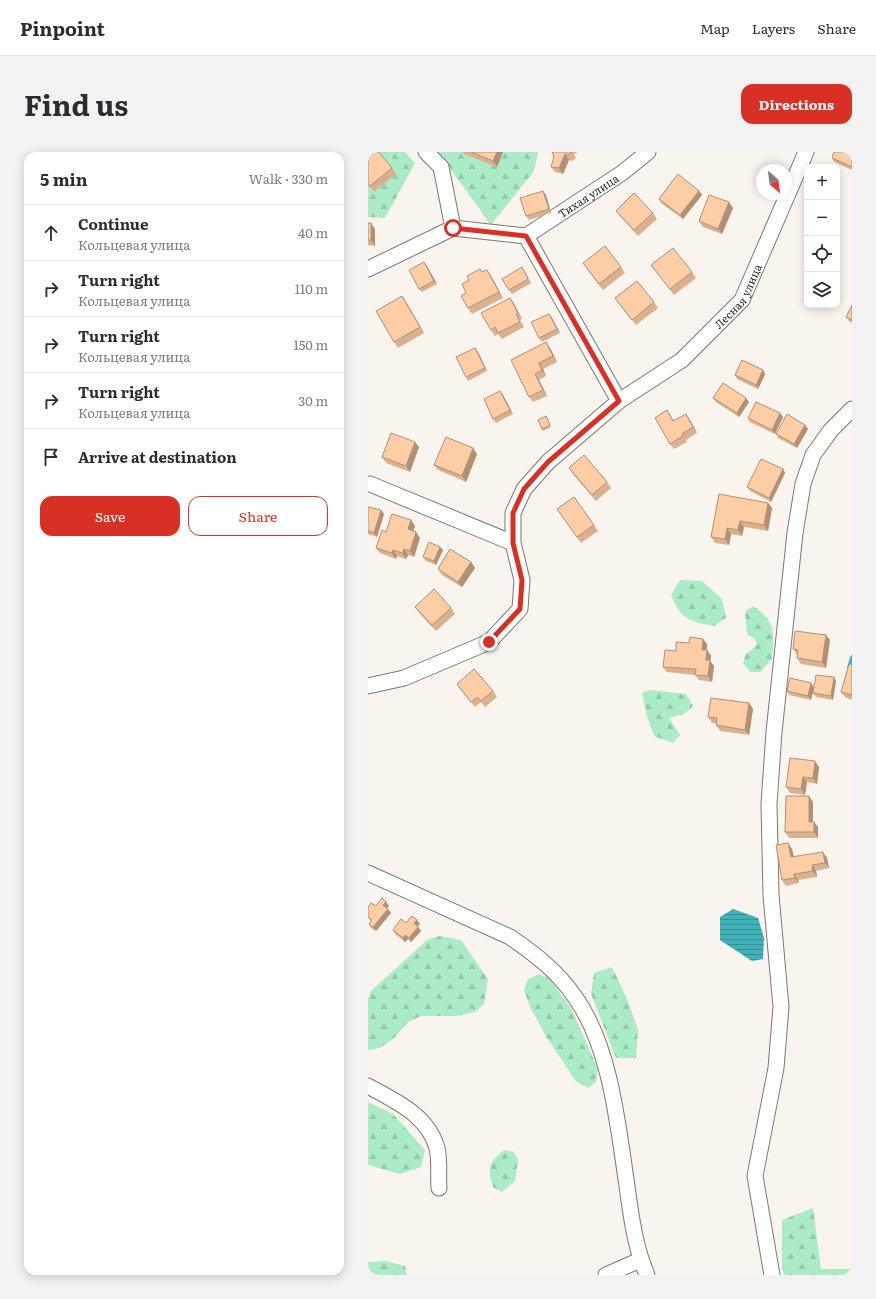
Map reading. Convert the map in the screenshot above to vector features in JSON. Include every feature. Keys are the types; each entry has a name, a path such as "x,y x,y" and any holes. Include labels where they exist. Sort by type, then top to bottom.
{"street":[{"path":"426,152 441,167 453,228"},
{"name":"Тихая улица","path":"526,236 622,173 648,152"},
{"name":"Лесная улица","path":"368,686 404,678 489,642 520,609 522,580 513,543 513,513 524,489 548,462 619,401 682,360 742,300 806,152"},
{"path":"368,269 453,228 526,236 619,401"},
{"path":"772,1275 755,1176 776,1068 781,1007 771,895 769,804 774,732 795,533 803,484 812,455 831,430 852,409"},
{"path":"370,484 513,543"},
{"path":"368,873 510,937 537,956 557,974 576,997 597,1041 611,1090 631,1214 640,1260 647,1275"},
{"path":"368,1086 409,1109 426,1128 437,1148 439,1188"},
{"path":"606,1275 640,1260"}],"green space":[{"path":"368,152 405,152 415,163 385,218 368,217"},
{"path":"438,152 538,152 534,171 491,225"},
{"path":"680,580 702,581 722,599 726,618 714,626 692,621 682,614 678,610 671,595"},
{"path":"753,606 766,617 770,623 773,636 772,659 760,672 750,672 743,663 746,654 757,645 755,639 747,634 745,612"},
{"path":"650,690 686,694 693,706 684,714 669,718 680,735 673,743 654,736 647,716 642,693"},
{"path":"440,936 461,940 488,979 484,1004 475,1012 456,1016 421,1016 408,1022 394,1038 380,1048 368,1050 368,999 371,991 427,940"},
{"path":"612,967 627,999 638,1030 636,1058 616,1058 591,994 594,973"},
{"path":"539,974 549,978 571,1008 598,1069 596,1082 588,1088 576,1081 547,1038 530,1007 524,990 527,980"},
{"path":"368,1102 393,1114 425,1150 421,1167 400,1174 368,1165"},
{"path":"504,1150 514,1152 518,1160 515,1181 502,1192 493,1187 490,1170 492,1162"},
{"path":"813,1208 821,1269 852,1269 852,1275 784,1275 782,1268 782,1220"},
{"path":"386,1261 405,1266 407,1275 368,1275 368,1262"}],"water":[{"path":"733,909 758,918 764,938 763,959 752,961 720,940 720,917"}],"building":[{"path":"376,152 379,152 392,168 370,186 368,184 368,158"},
{"path":"471,152 497,152 493,161"},
{"path":"552,152 572,152 568,155 565,154 559,168 551,167 554,156"},
{"path":"834,152 852,152 852,167 832,158"},
{"path":"678,174 699,191 680,215 659,199"},
{"path":"543,191 549,209 526,216 520,198"},
{"path":"634,193 653,213 634,230 616,211"},
{"path":"709,195 729,202 718,229 699,221"},
{"path":"368,223 371,223 371,240 368,240"},
{"path":"605,246 621,267 599,284 583,263"},
{"path":"673,248 692,272 670,289 651,265"},
{"path":"424,262 434,281 419,289 409,270"},
{"path":"522,267 528,279 509,290 502,279"},
{"path":"480,269 482,272 487,270 499,292 468,308 461,296 466,293 462,284 469,280 467,276"},
{"path":"637,281 654,302 632,320 615,298"},
{"path":"402,296 420,327 394,342 376,311"},
{"path":"510,298 518,313 516,314 520,322 498,333 495,327 491,330 481,313"},
{"path":"852,305 852,320 846,317"},
{"path":"549,314 557,329 539,338 531,322"},
{"path":"546,342 553,356 539,363 542,370 535,374 543,390 529,397 511,360"},
{"path":"475,348 485,368 466,377 456,357"},
{"path":"742,360 763,370 756,385 735,375"},
{"path":"723,383 746,398 737,413 713,398"},
{"path":"500,391 510,410 493,419 484,399"},
{"path":"756,402 780,413 772,430 748,418"},
{"path":"667,410 673,421 686,414 693,427 682,434 683,436 670,444 655,418"},
{"path":"787,414 805,425 794,444 776,434"},
{"path":"546,416 550,425 542,429 538,420"},
{"path":"391,433 415,442 406,466 382,457"},
{"path":"446,437 473,448 462,476 434,465"},
{"path":"584,455 607,482 592,495 569,468"},
{"path":"761,459 783,469 769,498 747,487"},
{"path":"719,494 768,503 764,525 740,521 738,530 727,528 725,539 711,537"},
{"path":"574,497 594,525 577,537 557,509"},
{"path":"368,507 381,510 374,533 368,531"},
{"path":"392,514 411,520 408,529 416,532 410,551 404,549 402,553 393,550 392,553 376,548 382,530 386,532"},
{"path":"429,542 440,547 434,561 423,557"},
{"path":"450,549 471,562 458,582 438,569"},
{"path":"434,589 451,608 432,625 415,607"},
{"path":"795,631 826,635 822,662 797,658 798,650 793,649"},
{"path":"690,637 703,639 702,650 707,650 706,660 710,660 708,676 695,675 696,669 663,667 665,650 676,651 676,642 689,643"},
{"path":"849,664 852,665 852,695 841,692"},
{"path":"474,669 493,691 481,701 477,697 471,702 457,684"},
{"path":"816,675 834,677 831,696 813,693"},
{"path":"790,678 811,683 808,696 787,691"},
{"path":"711,698 749,703 745,730 716,725 717,718 708,717"},
{"path":"790,758 815,761 813,778 803,777 801,789 786,787"},
{"path":"786,796 809,796 809,822 814,822 814,832 785,832"},
{"path":"788,843 791,857 823,852 825,863 812,865 813,871 794,874 795,878 782,880 776,845"},
{"path":"382,898 386,902 383,905 388,909 373,927 369,924 372,920 368,917 368,907 371,903 376,906"},
{"path":"412,916 417,920 414,923 418,927 409,938 405,935 403,938 393,930 401,919 406,923"}],"waterway":[{"path":"849,667 852,657"}],"route":[{"path":"453,228 526,236 619,401 548,462 524,489 513,513 513,543 522,580 520,609 489,642"}]}
